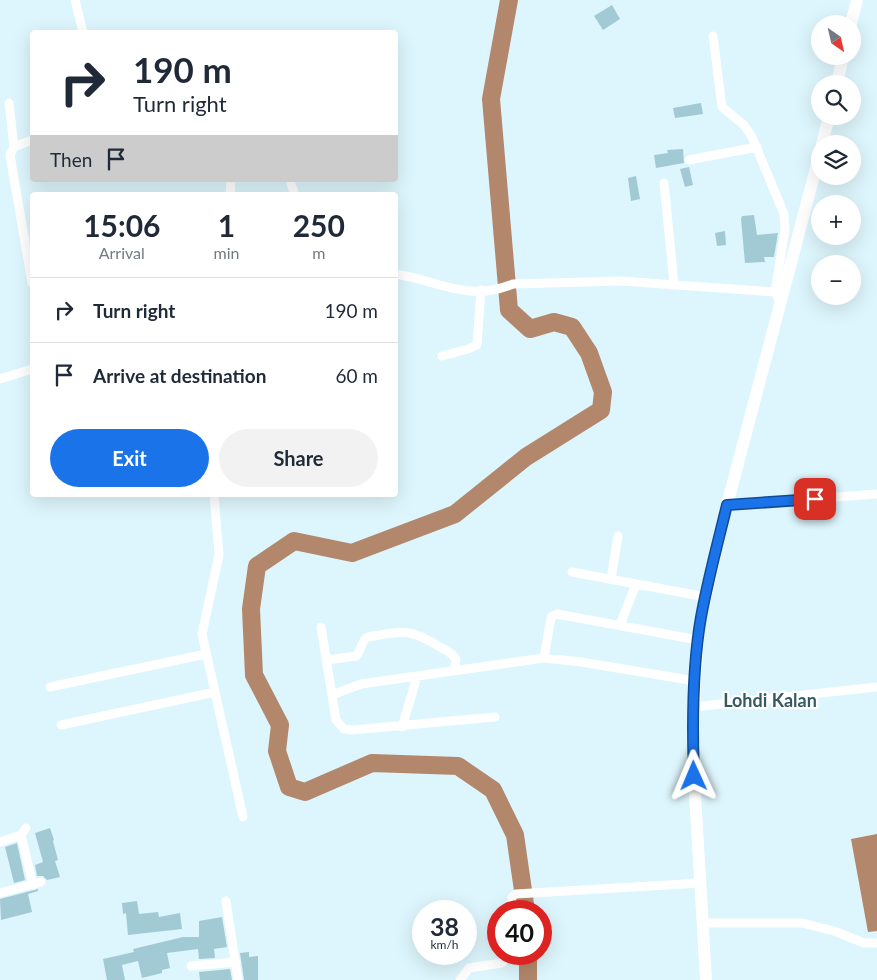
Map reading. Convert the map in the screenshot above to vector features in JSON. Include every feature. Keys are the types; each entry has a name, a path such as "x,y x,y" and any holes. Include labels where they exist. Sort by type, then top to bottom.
{"street":[{"path":"75,0 82,30"},
{"path":"853,15 857,0"},
{"path":"713,36 722,107 744,125 757,147 786,220 775,292 781,304"},
{"path":"9,103 14,147 10,155 30,271"},
{"path":"14,147 30,141"},
{"path":"689,160 757,147"},
{"path":"664,183 674,284"},
{"path":"291,184 294,192"},
{"path":"706,980 694,770 694,707 698,640 727,505 812,185"},
{"path":"398,275 450,289 481,290 499,289 513,284 621,281 775,292"},
{"path":"442,356 468,349 477,344 481,290"},
{"path":"0,379 30,370"},
{"path":"727,505 877,494"},
{"path":"214,497 220,555 217,574 202,628 206,654 243,817"},
{"path":"611,579 618,536"},
{"path":"572,572 706,597"},
{"path":"620,625 636,584"},
{"path":"544,658 551,617 554,614 698,640"},
{"path":"321,627 336,720 344,729 402,727 495,717"},
{"path":"327,660 356,656 364,640 368,637 405,631 425,637 452,654 456,659 454,671"},
{"path":"50,688 206,654"},
{"path":"332,695 362,684 544,658 581,662 695,681"},
{"path":"402,727 417,676"},
{"path":"694,707 877,687"},
{"path":"61,725 215,692"},
{"path":"0,842 24,831 37,884 0,893"},
{"path":"512,900 512,897 519,894 535,892 700,883"},
{"path":"226,901 238,980"},
{"path":"702,923 802,923 834,931 864,943 877,944"},
{"path":"191,966 236,962"},
{"path":"460,980 469,968 489,965"}],"shaded area":[{"path":"877,834 877,931 868,932 851,839"}],"building":[{"path":"612,5 620,19 603,30 594,16"},
{"path":"701,103 703,114 675,118 673,108"},
{"path":"683,149 684,163 656,168 654,155 668,153 667,150"},
{"path":"689,167 693,185 685,187 680,169"},
{"path":"636,176 640,199 631,201 628,178"},
{"path":"754,215 757,235 778,233 774,257 764,257 765,262 745,263 741,219 742,216"},
{"path":"725,231 726,245 717,246 715,233"},
{"path":"50,828 58,860 55,861 60,877 47,880 43,876 37,876 35,865 43,862 35,833"},
{"path":"17,843 25,880 14,883 5,847"},
{"path":"38,889 38,891 28,894 32,912 1,920 0,899"},
{"path":"137,901 139,914 158,912 159,917 180,913 182,929 128,935 126,913 123,914 122,903"},
{"path":"222,917 227,947 214,949 215,958 199,959 198,949 167,953 170,968 162,970 162,973 142,978 138,961 122,965 125,980 107,980 103,959 134,952 133,949 183,937 199,937 199,921"},
{"path":"249,952 249,957 258,956 258,980 244,980 240,953"},
{"path":"230,969 232,980 200,980 199,972"}],"waterway":[{"path":"509,0 491,99 509,310 530,329 554,322 572,327 589,353 603,392 601,410 526,457 455,514 352,553 294,541 257,566 251,609 254,675 280,725 277,751 289,787 305,792 372,763 458,766 493,790 515,835 524,900"},
{"path":"528,965 528,980"}],"district":[{"name":"Lohdi Kalan","path":"770,701"}],"route":[{"path":"694,776 694,694 698,640 701,616 727,505 815,499"}]}
